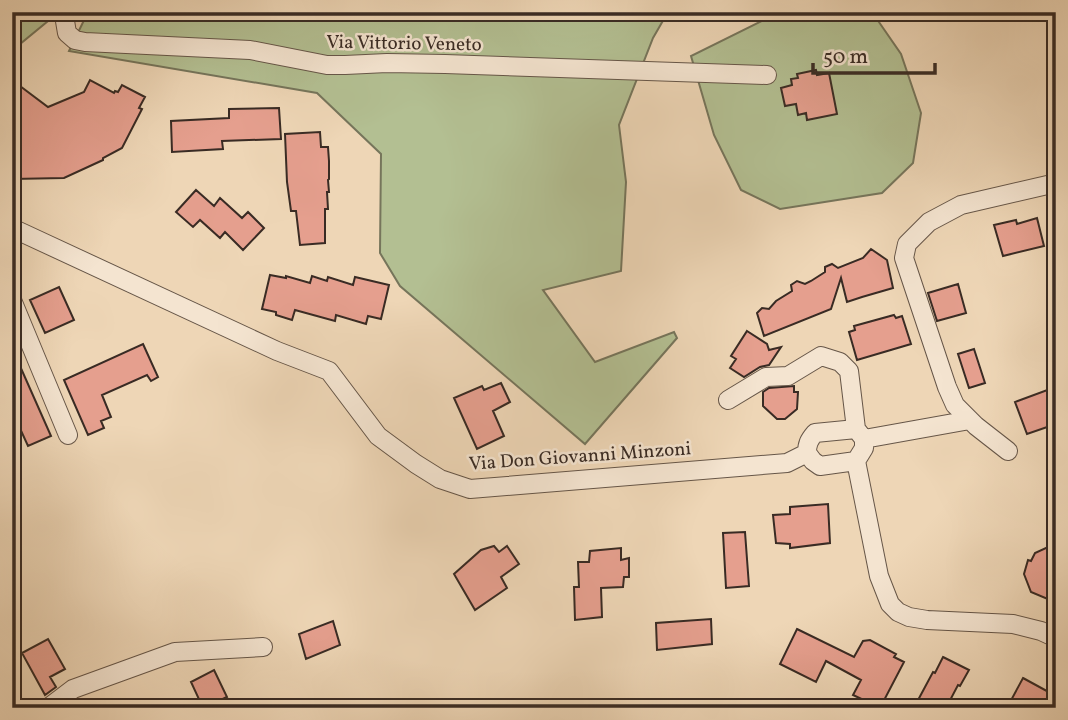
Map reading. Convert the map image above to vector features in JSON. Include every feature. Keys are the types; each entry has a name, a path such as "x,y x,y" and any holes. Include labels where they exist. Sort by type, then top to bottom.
{"street":[{"name":"Via Vittorio Veneto","path":"69,12 65,21 67,33 75,40 107,44 250,50 327,65 445,64 767,75"},
{"path":"1008,451 955,404 904,258 907,244 929,222 961,205 1056,183"},
{"name":"Via Don Giovanni Minzoni","path":"12,228 277,351 329,371 378,436 440,478 470,489 788,463 807,453"},
{"path":"12,300 68,435"},
{"path":"728,400 766,377 788,376 821,355 840,362 849,371 864,447 856,461 879,576 890,604 909,617 1013,624 1056,638"},
{"path":"856,461 820,466 807,453 807,445 815,433 860,434 970,420"},
{"path":"48,708 73,689 175,652 263,647"}],"green space":[{"path":"12,12 59,12 20,44 12,41"},
{"path":"88,12 668,12 653,38 619,125 626,182 621,271 543,290 595,362 674,332 677,338 585,444 400,286 380,253 381,154 317,93 69,51"},
{"path":"872,12 901,54 921,113 913,163 882,193 780,209 741,190 714,135 691,56 778,13"},
{"path":"1048,12 1056,12 1056,92"}],"building":[{"path":"816,70 817,75 829,73 837,114 807,120 806,113 798,115 796,104 785,106 781,88 792,85 791,79 798,78 797,74"},
{"path":"12,80 48,107 84,92 90,80 114,93 118,92 122,85 145,97 139,108 142,109 122,148 103,160 64,178 12,179"},
{"path":"279,108 281,139 222,141 223,149 172,152 171,121 229,118 229,109"},
{"path":"320,132 321,147 328,147 329,161 325,243 300,245 296,211 291,211 287,182 285,134"},
{"path":"196,190 214,206 220,198 242,218 248,212 264,228 243,250 225,232 220,238 200,220 193,227 176,212"},
{"path":"1037,218 1044,246 1003,256 994,225 1016,220 1017,224"},
{"path":"871,249 887,260 893,288 847,302 841,278 831,309 764,336 757,313 762,308 769,309 792,291 791,285 797,281 805,284 825,272 825,267 832,264 838,268 863,258"},
{"path":"270,275 286,276 310,283 312,276 327,281 328,277 353,285 355,277 389,285 381,319 368,316 366,324 336,315 335,321 295,310 292,320 262,309"},
{"path":"958,284 966,313 937,321 928,293"},
{"path":"59,287 74,320 45,333 30,300"},
{"path":"894,315 896,318 902,316 911,344 857,360 849,332 855,330 854,326"},
{"path":"747,331 767,344 769,350 781,347 769,365 744,377 730,368 736,359 731,356"},
{"path":"143,344 158,377 151,381 147,375 102,395 111,417 101,421 104,428 88,435 64,380"},
{"path":"12,348 51,436 28,446 12,411"},
{"path":"974,349 985,383 969,388 958,354"},
{"path":"501,383 510,402 493,411 504,436 477,449 454,398 482,386 484,390"},
{"path":"794,386 794,392 798,392 797,409 785,419 777,419 763,406 763,392 769,388"},
{"path":"1050,389 1056,404 1056,424 1027,434 1015,402"},
{"path":"828,504 830,543 790,548 790,544 776,543 773,515 790,514 790,507"},
{"path":"745,532 749,586 726,588 723,533"},
{"path":"494,546 499,552 507,546 519,564 501,577 507,588 475,610 454,574 481,550"},
{"path":"1048,547 1056,549 1056,597 1052,596 1050,600 1031,592 1024,574 1028,560 1031,561 1035,553"},
{"path":"621,548 621,560 629,558 629,577 624,577 623,587 601,588 602,617 575,620 574,587 579,587 578,562 589,562 590,551"},
{"path":"711,619 712,644 657,650 656,623"},
{"path":"333,621 340,645 306,659 299,634"},
{"path":"797,629 854,657 863,641 870,640 896,654 894,657 904,662 880,708 865,708 868,702 853,695 861,680 826,661 816,682 780,664"},
{"path":"48,639 65,669 50,677 56,687 45,695 22,653"},
{"path":"943,657 969,670 946,708 917,708 920,703 917,702"},
{"path":"214,670 227,697 203,708 191,682"},
{"path":"1023,678 1056,696 1050,708 1016,708 1009,704"}]}
